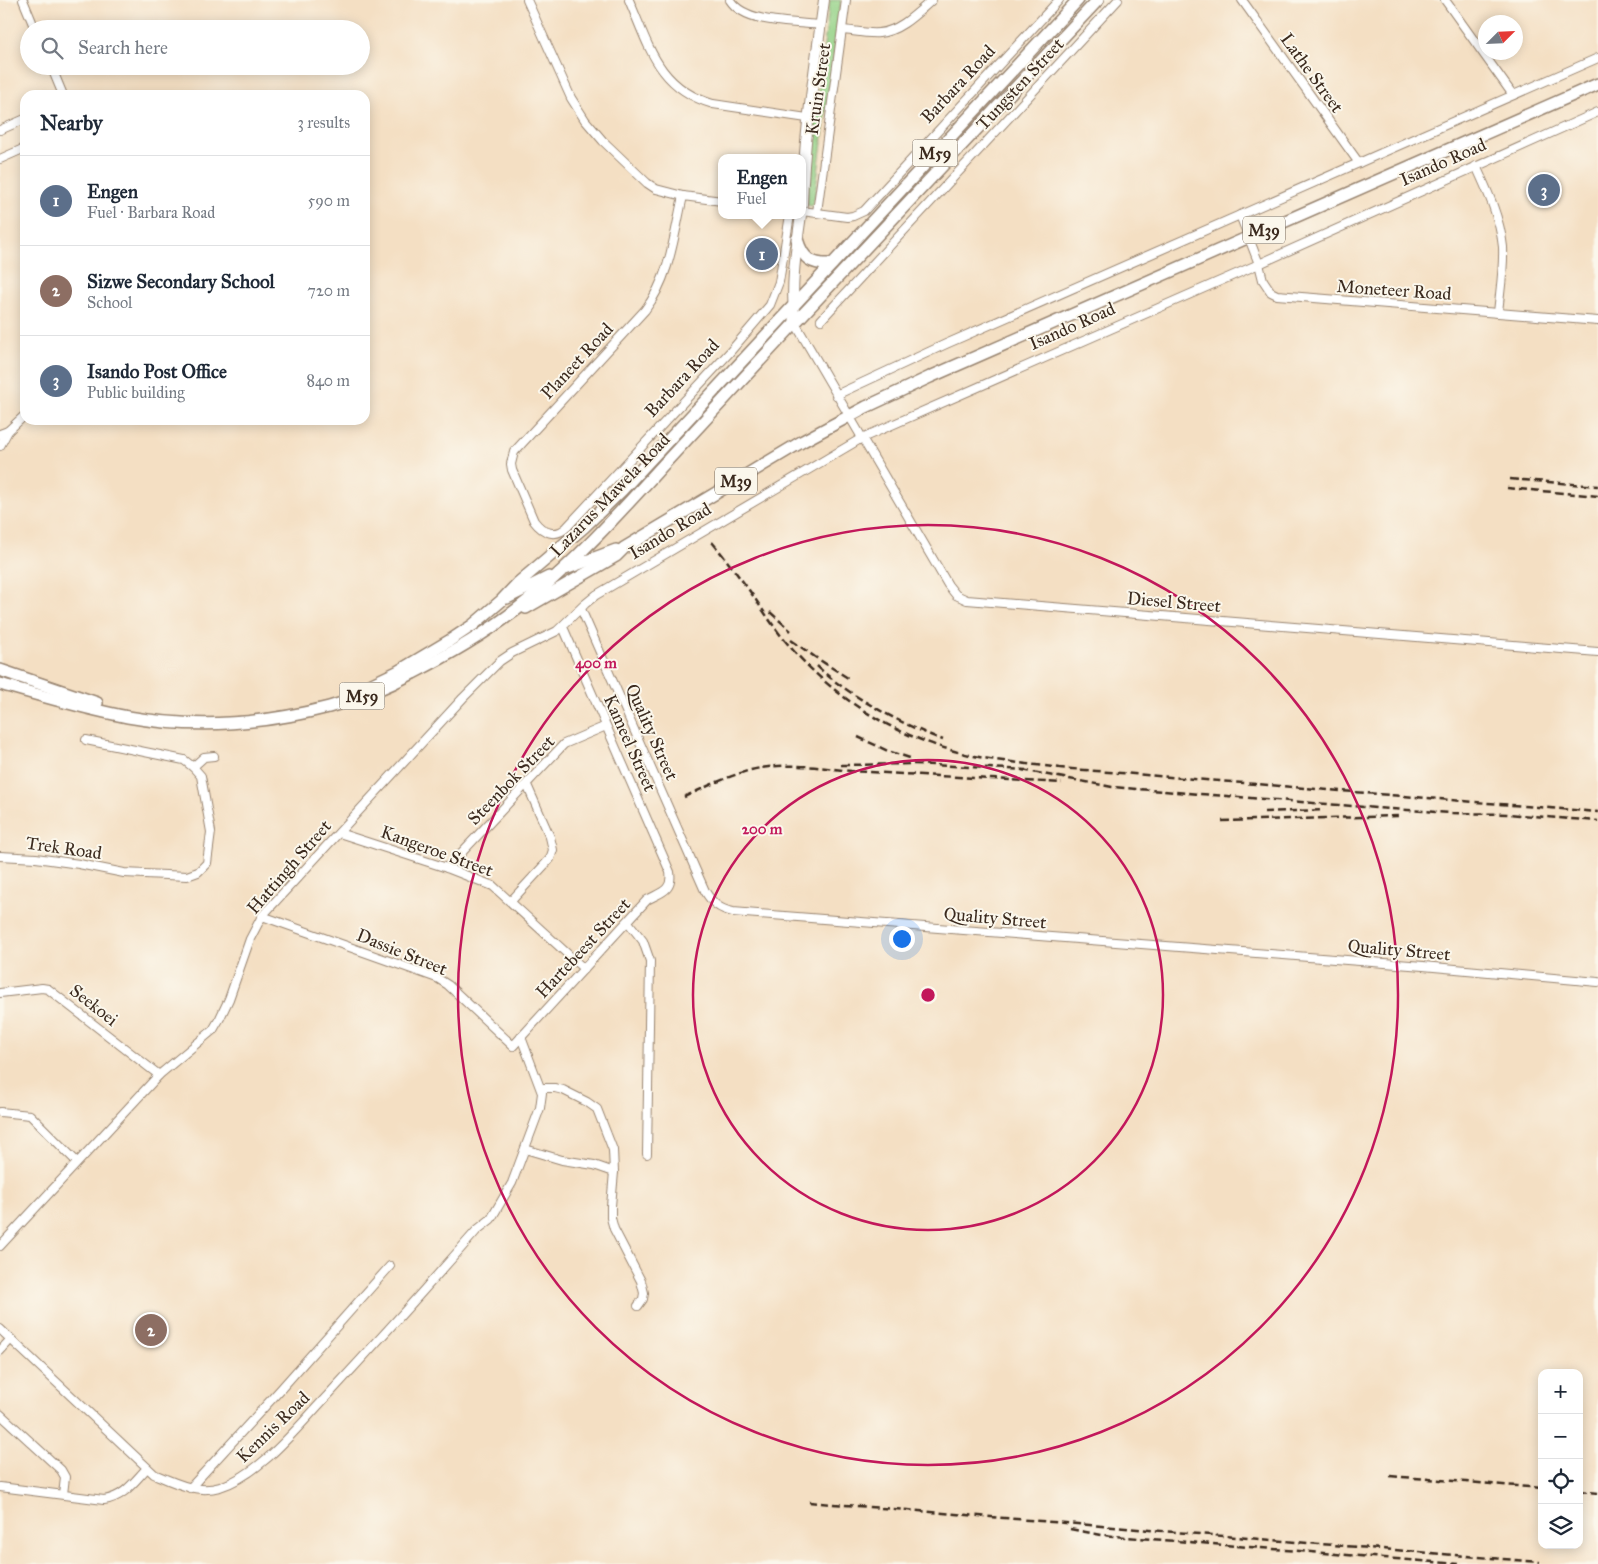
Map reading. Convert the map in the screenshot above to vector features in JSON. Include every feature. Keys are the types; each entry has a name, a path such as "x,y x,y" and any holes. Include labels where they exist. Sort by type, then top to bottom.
{"main road":[{"name":"Kruin Street","path":"804,154 807,118 824,0"},
{"name":"Lazarus Mawela Road","path":"0,670 87,700 122,709 176,716 211,717 269,713 344,696 398,672 449,641 473,625 501,601 518,583 584,526 622,490 1078,0"},
{"name":"Lazarus Mawela Road","path":"0,684 94,709 146,720 194,724 227,724 255,721 330,707 397,682 434,663 495,626 563,570 635,496 794,323 1098,0"},
{"name":"Isando Road","path":"563,570 624,548 803,441 849,416 930,377 1598,84"},
{"path":"794,323 792,307 800,219"},
{"path":"798,239 802,252 809,260 817,263 832,264"},
{"name":"Isando Road","path":"495,626 584,576 616,556 624,548"},
{"name":"M39","path":"501,601 563,570"}],"street":[{"path":"23,0 31,20"},
{"path":"527,0 571,98 584,120 603,141 647,183 656,189 683,196 718,200"},
{"path":"628,0 656,63 673,83 689,94 713,104 807,118"},
{"path":"730,0 738,10 753,16 821,25"},
{"name":"Kruin Street","path":"817,212 846,0"},
{"path":"842,30 873,33 894,29 932,0"},
{"name":"Barbara Road","path":"806,211 847,217 864,211 1059,0"},
{"name":"Tungsten Street","path":"821,320 1118,0"},
{"name":"Lathe Street","path":"1242,0 1359,163"},
{"path":"1446,0 1513,95"},
{"name":"Isando Road","path":"836,395 946,344 1598,58"},
{"path":"55,75 61,90"},
{"name":"Isando Road","path":"581,609 596,595 862,438 1259,264 1598,112"},
{"path":"0,130 20,121"},
{"path":"0,159 20,150"},
{"path":"1476,166 1495,211 1503,248 1498,312"},
{"name":"Planeet Road","path":"550,533 540,528 534,522 514,476 511,464 514,452 652,300 668,266 683,196"},
{"name":"Moneteer Road","path":"1240,215 1266,287 1271,292 1283,296 1598,321"},
{"name":"Barbara Road","path":"550,533 560,532 567,527 729,353 770,306 779,282 789,219"},
{"path":"794,323 849,416"},
{"name":"Diesel Street","path":"849,416 948,585 956,594 966,600 1598,652"},
{"path":"0,446 8,431 20,420"},
{"path":"0,434 8,431"},
{"name":"Hattingh Street","path":"0,1246 158,1075 191,1046 208,1034 216,1025 229,999 250,939 262,916 463,698 500,661 512,653 551,636 581,609"},
{"name":"Quality Street","path":"581,609 705,891 714,903 724,910 1423,966 1598,982"},
{"name":"Kameel Street","path":"563,626 670,872"},
{"name":"Steenbok Street","path":"447,868 564,744 606,726"},
{"path":"86,740 184,760 193,767 204,757 214,756"},
{"name":"Trek Road","path":"0,856 36,858 124,873 188,876 198,872 207,863 211,832 202,776 193,767"},
{"path":"511,901 550,859 553,850 550,837 527,785"},
{"name":"Kangeroe Street","path":"339,833 447,868 493,886 584,969"},
{"name":"Hartebeest Street","path":"512,1046 647,900 669,886 671,882 670,872"},
{"name":"Dassie Street","path":"262,916 437,978 448,985 512,1046"},
{"path":"628,922 642,941 650,961 647,1154"},
{"name":"Seekoei","path":"0,993 48,989 158,1075"},
{"path":"521,1037 541,1088 563,1090 597,1109 613,1150 614,1172 611,1218 614,1229 641,1281 644,1293 643,1299 638,1306"},
{"name":"Kennis Road","path":"0,1329 135,1454 154,1474 190,1488 205,1489 219,1487 245,1476 263,1462 391,1328 477,1230 491,1219 512,1183 540,1108 541,1088"},
{"path":"0,1112 30,1115 77,1162"},
{"path":"525,1148 562,1160 594,1165 614,1172"},
{"path":"190,1488 390,1266"},
{"path":"0,1351 11,1339"},
{"path":"0,1414 62,1470 64,1477 63,1494"},
{"path":"0,1487 104,1500 124,1492 147,1468"}],"green space":[{"path":"830,0 841,0 815,195 813,205 811,206 807,205 807,173"}],"railway":[{"path":"1510,479 1598,486"},
{"path":"1507,488 1598,496"},
{"path":"712,542 782,637 822,679 844,697 892,727 946,749 985,758 1060,768 1598,812"},
{"path":"770,612 791,631"},
{"path":"791,640 851,680"},
{"path":"817,666 844,688 876,708 943,740"},
{"path":"858,737 888,751 913,759"},
{"path":"841,765 914,764 1026,770"},
{"path":"684,797 742,772 776,766 1062,783"},
{"path":"1022,770 1112,787 1377,808 1452,813 1507,814 1598,821"},
{"path":"1264,812 1324,810"},
{"path":"1222,821 1399,816"},
{"path":"1390,1476 1538,1488"},
{"path":"1583,1491 1598,1493"},
{"path":"809,1502 1540,1562"},
{"path":"1070,1529 1102,1535 1458,1564"}],"place":[{"name":"Isando Post Office","path":"1544,190"},
{"name":"Engen","path":"762,254"},
{"name":"Sizwe Secondary School","path":"151,1330"}]}
